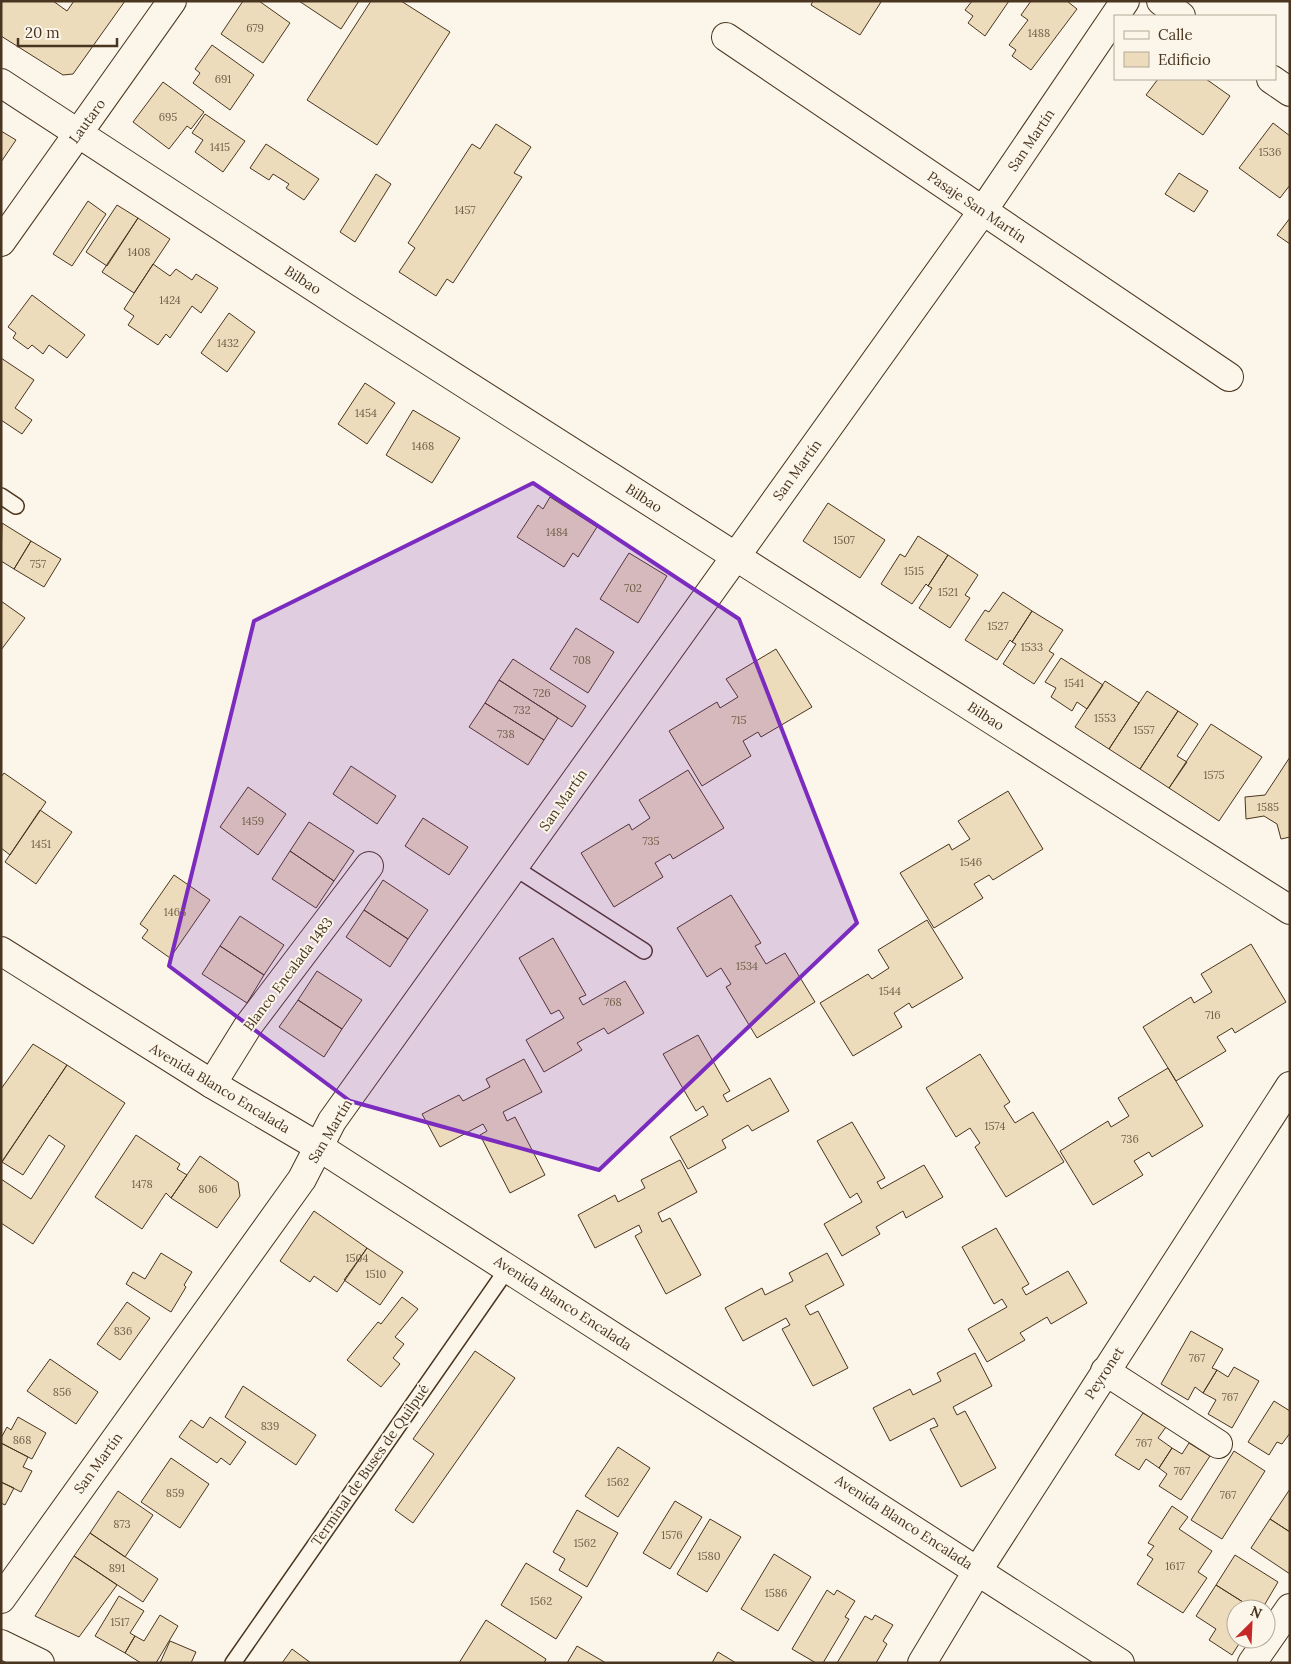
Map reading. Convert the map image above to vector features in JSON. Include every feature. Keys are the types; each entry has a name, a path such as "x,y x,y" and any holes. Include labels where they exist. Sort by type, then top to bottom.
{"street":[{"name":"Lautaro","path":"1,242 172,1"},
{"name":"San Martín","path":"1116,15 1125,1"},
{"path":"1160,1 1180,15"},
{"name":"San Martín","path":"1,1600 302,1179 338,1113 515,868 982,212 1114,17"},
{"name":"Pasaje San Martín","path":"726,37 982,212 1229,376"},
{"path":"1272,80 1290,92"},
{"name":"Bilbao","path":"1,83 346,308 1290,910"},
{"name":"Blanco Encalada 1483","path":"212,1084 248,1026 369,866"},
{"name":"Avenida Blanco Encalada","path":"1,951 212,1084 319,1147 1120,1663"},
{"name":"Peyronet","path":"922,1663 978,1570 1290,1086"},
{"path":"1105,1371 1218,1444"},
{"path":"1252,1663 1290,1608"},
{"path":"1,1644 40,1663"}],"lane":[{"path":"1,496 16,506"},
{"path":"515,868 644,951"},
{"name":"Terminal de Buses de Quilpué","path":"233,1663 508,1268"}],"highlighted area":[{"path":"533,483 739,619 857,923 599,1170 350,1101 169,966 254,621"}],"building":[{"path":"1,1 53,1 67,11 74,1 125,1 73,74 63,75 1,36"},
{"path":"243,1 259,1 290,23 263,63 221,34"},
{"path":"299,1 359,1 341,29"},
{"path":"371,1 401,1 450,32 377,145 307,100"},
{"path":"813,1 881,2 860,35 811,5"},
{"path":"972,1 1009,1 985,36 968,23 973,16 965,10"},
{"path":"1031,1 1067,1 1077,9 1031,70 1012,56 1016,50 1009,45 1028,20 1021,15"},
{"path":"212,45 254,75 230,110 193,83 200,73 195,69"},
{"path":"1157,80 1207,80 1230,96 1203,135 1146,95"},
{"path":"163,82 204,112 191,129 187,126 169,149 133,122"},
{"path":"205,114 245,141 223,172 195,152 203,140 192,133"},
{"path":"1273,123 1290,136 1290,185 1280,198 1239,168"},
{"path":"496,124 531,147 514,173 522,177 453,283 447,279 436,296 399,272 415,248 408,243 472,144 480,149"},
{"path":"1,131 16,140 1,162"},
{"path":"266,144 319,179 304,200 286,188 289,184 273,174 269,180 250,168"},
{"path":"1179,173 1208,191 1194,212 1165,194"},
{"path":"376,174 391,184 355,242 340,232"},
{"path":"88,201 106,214 72,266 53,254"},
{"path":"117,205 138,218 107,266 86,252"},
{"path":"138,218 170,239 134,293 102,272"},
{"path":"1290,218 1290,244 1277,235"},
{"path":"153,264 170,276 176,269 192,280 196,274 218,288 201,313 192,306 170,338 166,334 158,345 128,325 134,316 124,309"},
{"path":"32,295 85,335 67,358 49,345 43,354 32,345 28,349 13,338 16,333 8,327"},
{"path":"229,313 255,332 227,372 201,353"},
{"path":"1,358 34,380 15,408 32,420 22,434 1,420"},
{"path":"365,383 395,403 367,444 338,424"},
{"path":"413,410 460,438 432,483 386,455"},
{"path":"550,497 597,527 578,557 573,553 564,567 517,537 538,505 543,509"},
{"path":"828,503 885,540 860,578 803,541"},
{"path":"2,523 31,541 14,569 1,561"},
{"path":"918,536 948,555 928,586 926,584 912,604 881,584 900,554 905,557"},
{"path":"31,541 61,559 44,587 14,569"},
{"path":"629,553 667,576 638,623 600,599"},
{"path":"948,555 978,575 965,595 970,598 950,628 919,608 932,588 928,586"},
{"path":"1003,592 1032,611 1012,642 1010,640 997,660 965,640 985,610 989,612"},
{"path":"1,601 25,618 1,650"},
{"path":"1032,611 1063,630 1049,651 1054,654 1034,684 1003,664 1016,644 1012,642"},
{"path":"576,628 614,652 588,693 550,669"},
{"path":"776,649 812,707 761,737 758,732 743,741 751,756 702,786 669,731 717,702 720,708 738,697 726,679"},
{"path":"1061,658 1103,685 1087,709 1077,702 1072,711 1051,697 1056,688 1045,682"},
{"path":"513,659 586,706 572,727 499,680"},
{"path":"499,680 558,718 544,740 485,703"},
{"path":"1105,681 1139,703 1109,749 1075,727"},
{"path":"1147,691 1178,711 1140,769 1109,749"},
{"path":"485,703 544,740 528,765 469,727"},
{"path":"1178,711 1198,724 1177,756 1187,762 1169,788 1140,769"},
{"path":"1211,724 1262,757 1219,821 1169,788"},
{"path":"1290,757 1290,837 1281,839 1277,824 1264,816 1246,819 1245,797 1265,795"},
{"path":"351,766 396,796 377,824 333,794"},
{"path":"688,770 724,828 673,859 670,854 655,863 663,877 614,907 581,853 629,824 632,830 650,818 639,800"},
{"path":"4,773 46,802 10,855 1,848 1,777"},
{"path":"248,787 286,814 258,855 220,827"},
{"path":"1008,791 1043,849 993,880 989,875 974,884 983,898 934,928 900,873 949,844 952,850 970,839 958,821"},
{"path":"40,810 72,832 36,884 5,862"},
{"path":"423,818 468,847 449,875 405,846"},
{"path":"309,822 354,851 334,881 290,851"},
{"path":"290,851 334,881 316,908 272,879"},
{"path":"174,875 210,900 170,958 142,938 148,930 140,924"},
{"path":"383,880 428,910 408,939 364,910"},
{"path":"731,895 761,943 755,946 766,964 785,953 815,1002 757,1038 726,987 731,984 721,968 707,977 677,928"},
{"path":"364,910 408,939 390,967 346,937"},
{"path":"240,916 284,945 264,975 220,946"},
{"path":"927,920 963,978 912,1008 909,1003 894,1013 902,1027 853,1056 820,1003 868,974 872,979 889,968 878,950"},
{"path":"553,938 586,995 579,998 583,1005 625,981 644,1013 608,1034 604,1028 577,1043 582,1050 544,1072 526,1040 564,1018 559,1010 551,1014 519,958"},
{"path":"1251,944 1286,1002 1235,1033 1232,1028 1217,1037 1226,1051 1176,1081 1143,1027 1191,997 1194,1003 1212,992 1201,974"},
{"path":"220,946 264,975 247,1003 202,974"},
{"path":"317,971 362,1000 342,1029 298,1000"},
{"path":"298,1000 342,1029 324,1057 279,1027"},
{"path":"698,1035 730,1091 723,1095 727,1102 770,1078 789,1111 752,1131 748,1125 722,1140 726,1148 688,1169 670,1137 708,1115 703,1106 696,1111 663,1054"},
{"path":"33,1044 67,1065 1,1163 1,1089"},
{"path":"980,1054 1010,1102 1004,1106 1015,1123 1033,1112 1064,1162 1006,1197 975,1147 980,1143 970,1128 956,1137 926,1088"},
{"path":"524,1059 542,1092 503,1112 507,1121 515,1117 545,1175 510,1193 480,1135 487,1131 483,1124 440,1147 422,1114 459,1095 463,1101 490,1087 486,1079"},
{"path":"67,1065 125,1103 33,1244 1,1223 1,1179 31,1199 65,1146 49,1135 23,1175 2,1162"},
{"path":"1168,1068 1203,1126 1152,1157 1149,1152 1134,1161 1143,1175 1093,1205 1060,1151 1108,1121 1111,1127 1129,1116 1118,1098"},
{"path":"852,1122 885,1178 877,1182 881,1189 924,1165 943,1197 906,1218 903,1211 876,1227 880,1234 842,1256 824,1224 862,1202 857,1193 850,1198 817,1141"},
{"path":"136,1135 180,1164 177,1169 187,1175 171,1198 166,1193 142,1229 95,1197"},
{"path":"200,1156 238,1182 240,1196 217,1228 171,1198"},
{"path":"680,1160 697,1192 658,1213 662,1222 670,1218 701,1275 666,1294 635,1236 642,1232 639,1225 595,1248 578,1215 615,1195 618,1202 645,1188 641,1180"},
{"path":"314,1211 367,1248 337,1292 314,1276 310,1282 280,1261"},
{"path":"996,1228 1029,1284 1022,1288 1026,1295 1068,1271 1087,1303 1051,1324 1047,1317 1020,1333 1025,1340 987,1362 968,1329 1007,1307 1002,1299 994,1304 962,1247"},
{"path":"367,1248 403,1272 380,1305 344,1280"},
{"path":"161,1253 192,1272 184,1285 186,1287 171,1312 126,1284 133,1272 145,1279"},
{"path":"827,1253 844,1285 805,1306 810,1315 818,1311 848,1368 813,1386 782,1329 790,1325 786,1318 743,1341 725,1308 762,1288 765,1295 793,1281 789,1273"},
{"path":"402,1297 418,1309 395,1337 404,1344 393,1358 400,1364 381,1387 347,1360 378,1322 381,1324"},
{"path":"127,1302 150,1318 120,1360 97,1344"},
{"path":"1191,1331 1223,1349 1212,1368 1217,1370 1203,1393 1195,1387 1188,1400 1161,1384"},
{"path":"475,1351 515,1378 413,1523 395,1510 434,1454 413,1439"},
{"path":"975,1353 992,1386 953,1407 957,1415 965,1411 996,1468 961,1487 930,1429 938,1426 934,1418 890,1441 873,1408 910,1389 913,1395 941,1381 937,1373"},
{"path":"50,1359 98,1392 76,1424 27,1391"},
{"path":"1234,1367 1259,1381 1232,1428 1208,1414 1216,1400 1203,1393 1217,1370 1228,1377"},
{"path":"243,1386 316,1435 296,1465 225,1417"},
{"path":"1274,1401 1290,1411 1290,1433 1282,1444 1277,1442 1269,1455 1248,1442"},
{"path":"1143,1413 1166,1427 1158,1438 1172,1448 1159,1468 1146,1459 1139,1470 1115,1455"},
{"path":"18,1417 46,1433 32,1459 1,1443 1,1438 7,1427 11,1430"},
{"path":"210,1417 246,1442 230,1465 221,1458 217,1463 179,1437 191,1420 203,1428"},
{"path":"1,1443 28,1457 23,1467 32,1471 21,1492 1,1482"},
{"path":"1189,1443 1210,1456 1181,1500 1159,1486 1167,1474 1159,1468 1172,1448 1182,1454"},
{"path":"618,1447 650,1468 618,1517 585,1496"},
{"path":"1234,1451 1265,1471 1222,1539 1191,1520"},
{"path":"171,1458 209,1484 180,1528 141,1502"},
{"path":"1,1482 14,1488 5,1505 1,1503"},
{"path":"1290,1489 1290,1532 1270,1519"},
{"path":"118,1491 153,1515 125,1557 90,1533"},
{"path":"675,1501 702,1517 670,1569 643,1553"},
{"path":"1172,1506 1188,1517 1179,1529 1212,1551 1198,1572 1207,1578 1183,1613 1137,1584 1153,1559 1147,1555 1154,1546 1148,1543"},
{"path":"577,1510 618,1533 587,1587 559,1570 565,1559 553,1552"},
{"path":"710,1519 741,1537 707,1592 677,1574"},
{"path":"1270,1519 1290,1532 1290,1574 1251,1548"},
{"path":"90,1533 158,1579 143,1602 74,1556"},
{"path":"774,1554 811,1577 778,1631 741,1609"},
{"path":"1235,1555 1278,1582 1268,1599 1238,1599 1216,1585"},
{"path":"74,1556 117,1585 79,1637 35,1616"},
{"path":"526,1563 582,1597 556,1639 501,1605"},
{"path":"1216,1585 1238,1599 1226,1599 1226,1649 1236,1649 1232,1655 1209,1640 1216,1629 1196,1616"},
{"path":"827,1590 834,1595 837,1590 855,1601 845,1617 849,1619 823,1663 816,1663 792,1649"},
{"path":"119,1596 144,1611 130,1633 135,1636 125,1653 95,1636"},
{"path":"160,1615 178,1626 156,1663 141,1663 125,1653 135,1636 144,1641"},
{"path":"875,1615 893,1625 883,1641 887,1644 876,1663 837,1663 865,1616 872,1620"},
{"path":"486,1620 546,1659 544,1663 459,1663"},
{"path":"170,1641 196,1652 191,1663 160,1663"},
{"path":"577,1646 606,1663 567,1663"},
{"path":"292,1649 311,1663 282,1663"},
{"path":"718,1652 736,1663 712,1663"}]}
